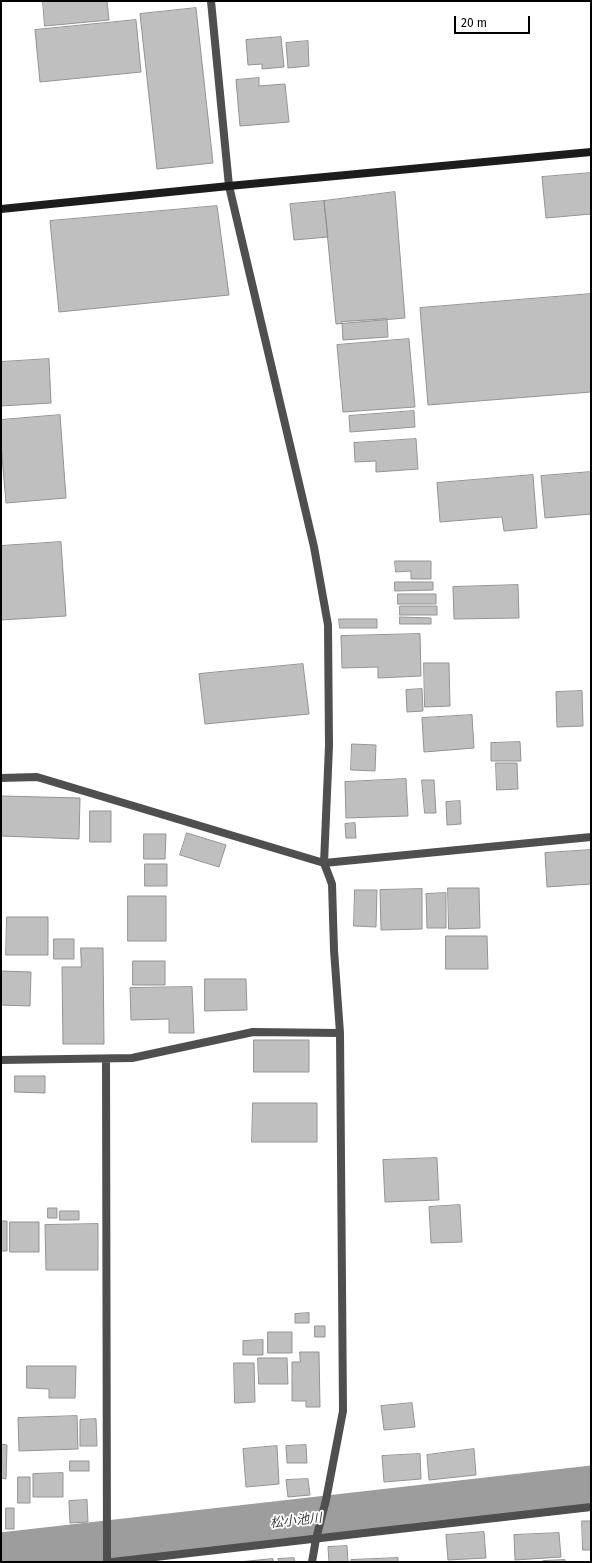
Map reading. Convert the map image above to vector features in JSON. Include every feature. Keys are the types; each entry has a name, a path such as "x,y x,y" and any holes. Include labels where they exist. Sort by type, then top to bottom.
{"street":[{"path":"211,1 229,186 314,547 328,625 329,746 324,863 332,884 333,942 340,1033 343,1411 326,1500 316,1538 312,1562"},
{"path":"1,209 591,152"},
{"path":"1,778 37,777 324,863 591,837"},
{"path":"1,1060 132,1058 253,1032 340,1033"},
{"path":"106,1059 107,1526 109,1562 591,1507"}],"building":[{"path":"43,1 107,1 109,20 45,26"},
{"path":"196,8 213,163 157,169 140,14"},
{"path":"136,20 141,72 40,82 35,30"},
{"path":"281,37 284,67 262,69 262,64 248,65 246,40"},
{"path":"308,41 309,66 288,68 286,43"},
{"path":"259,78 259,86 285,84 289,122 240,126 236,80"},
{"path":"591,173 591,214 546,218 542,177"},
{"path":"395,192 405,318 336,324 324,201"},
{"path":"324,201 328,237 294,240 290,204"},
{"path":"217,206 229,295 59,312 50,221"},
{"path":"591,294 591,392 428,405 420,308"},
{"path":"387,319 388,337 343,340 342,322"},
{"path":"409,339 415,407 343,412 337,345"},
{"path":"49,359 51,403 1,406 1,362"},
{"path":"414,411 415,427 350,432 349,416"},
{"path":"60,415 66,498 6,503 1,445 1,420"},
{"path":"416,439 418,469 376,472 376,461 355,462 354,443"},
{"path":"591,472 591,514 545,518 541,476"},
{"path":"533,475 537,528 504,531 502,517 440,522 437,483"},
{"path":"61,542 66,616 1,620 1,546"},
{"path":"395,561 431,561 431,579 411,579 411,571 396,572"},
{"path":"395,582 433,582 433,590 395,591"},
{"path":"518,585 519,618 454,619 453,587"},
{"path":"398,594 436,594 436,604 398,604"},
{"path":"400,606 437,606 437,615 400,615"},
{"path":"400,617 431,618 431,624 400,624"},
{"path":"339,619 377,619 377,628 340,628"},
{"path":"420,634 421,676 378,678 378,667 342,668 341,636"},
{"path":"424,663 449,663 450,706 425,707"},
{"path":"303,664 309,714 205,724 199,674"},
{"path":"422,689 423,711 407,712 406,690"},
{"path":"582,691 583,726 557,727 556,692"},
{"path":"472,715 474,748 424,752 422,718"},
{"path":"520,742 521,761 491,761 491,743"},
{"path":"352,744 376,745 375,771 351,770"},
{"path":"496,763 517,763 518,789 497,790"},
{"path":"406,779 408,816 346,818 345,782"},
{"path":"422,780 434,780 436,813 425,813"},
{"path":"1,796 80,798 79,839 1,836"},
{"path":"460,801 461,824 447,825 446,802"},
{"path":"90,811 111,811 111,842 90,842"},
{"path":"355,823 356,838 346,838 345,824"},
{"path":"187,833 226,845 219,867 180,855"},
{"path":"144,834 166,834 165,859 144,859"},
{"path":"591,850 591,884 547,887 545,853"},
{"path":"145,864 167,864 167,886 145,886"},
{"path":"448,888 479,888 480,928 449,929"},
{"path":"422,889 422,929 381,930 380,890"},
{"path":"355,890 377,890 376,927 354,926"},
{"path":"446,893 446,928 427,928 426,894"},
{"path":"128,896 166,896 166,941 128,941"},
{"path":"7,917 48,917 48,955 6,955"},
{"path":"446,936 487,936 488,969 446,969"},
{"path":"54,939 74,939 74,959 54,959"},
{"path":"81,948 103,948 104,1044 63,1044 62,967 81,967"},
{"path":"133,961 165,961 165,985 133,985"},
{"path":"1,971 31,972 30,1006 1,1005"},
{"path":"205,979 246,979 247,1010 205,1011"},
{"path":"192,987 194,1033 169,1033 169,1019 131,1020 130,988"},
{"path":"254,1040 309,1040 309,1072 254,1072"},
{"path":"15,1076 45,1076 45,1093 15,1092"},
{"path":"253,1103 317,1103 317,1142 252,1142"},
{"path":"437,1158 439,1200 385,1202 383,1160"},
{"path":"460,1205 462,1242 431,1243 429,1207"},
{"path":"48,1208 57,1208 57,1218 48,1218"},
{"path":"60,1211 79,1211 79,1220 60,1220"},
{"path":"1,1221 7,1221 7,1251 1,1251"},
{"path":"10,1222 39,1222 39,1252 10,1252"},
{"path":"98,1224 98,1270 46,1270 45,1225"},
{"path":"309,1313 309,1323 295,1323 295,1314"},
{"path":"315,1326 325,1326 325,1337 315,1337"},
{"path":"268,1332 292,1332 292,1353 268,1353"},
{"path":"263,1340 263,1355 243,1355 243,1341"},
{"path":"300,1352 319,1352 320,1407 306,1407 306,1401 292,1401 292,1362 300,1362"},
{"path":"258,1358 287,1358 288,1384 259,1384"},
{"path":"234,1363 254,1363 255,1402 235,1403"},
{"path":"27,1366 76,1366 75,1398 49,1398 49,1389 27,1388"},
{"path":"412,1403 415,1427 384,1430 381,1406"},
{"path":"77,1416 78,1449 19,1451 18,1418"},
{"path":"96,1419 97,1446 80,1446 80,1420"},
{"path":"1,1444 7,1445 6,1479 1,1478"},
{"path":"306,1445 307,1463 287,1463 286,1446"},
{"path":"277,1446 279,1484 246,1487 243,1449"},
{"path":"474,1449 476,1475 429,1480 427,1455"},
{"path":"420,1454 421,1479 384,1482 382,1456"},
{"path":"70,1461 89,1461 89,1471 70,1471"},
{"path":"63,1473 63,1497 33,1497 33,1474"},
{"path":"18,1477 30,1477 30,1503 18,1503"},
{"path":"308,1479 310,1495 288,1497 286,1480"},
{"path":"87,1500 88,1522 70,1523 69,1501"},
{"path":"6,1508 14,1508 14,1529 6,1529"},
{"path":"582,1521 591,1521 591,1550 583,1550"},
{"path":"484,1532 486,1558 448,1560 446,1535"},
{"path":"559,1533 561,1557 515,1560 514,1535"},
{"path":"347,1546 348,1562 329,1562 328,1547"},
{"path":"294,1558 295,1562 279,1562 278,1559"},
{"path":"398,1558 398,1562 351,1562 351,1560"},
{"path":"273,1559 273,1562 239,1562"},
{"path":"565,1560 565,1562 543,1562 543,1561"}],"waterway":[{"name":"松小池川","path":"1,1555 591,1488"}]}
